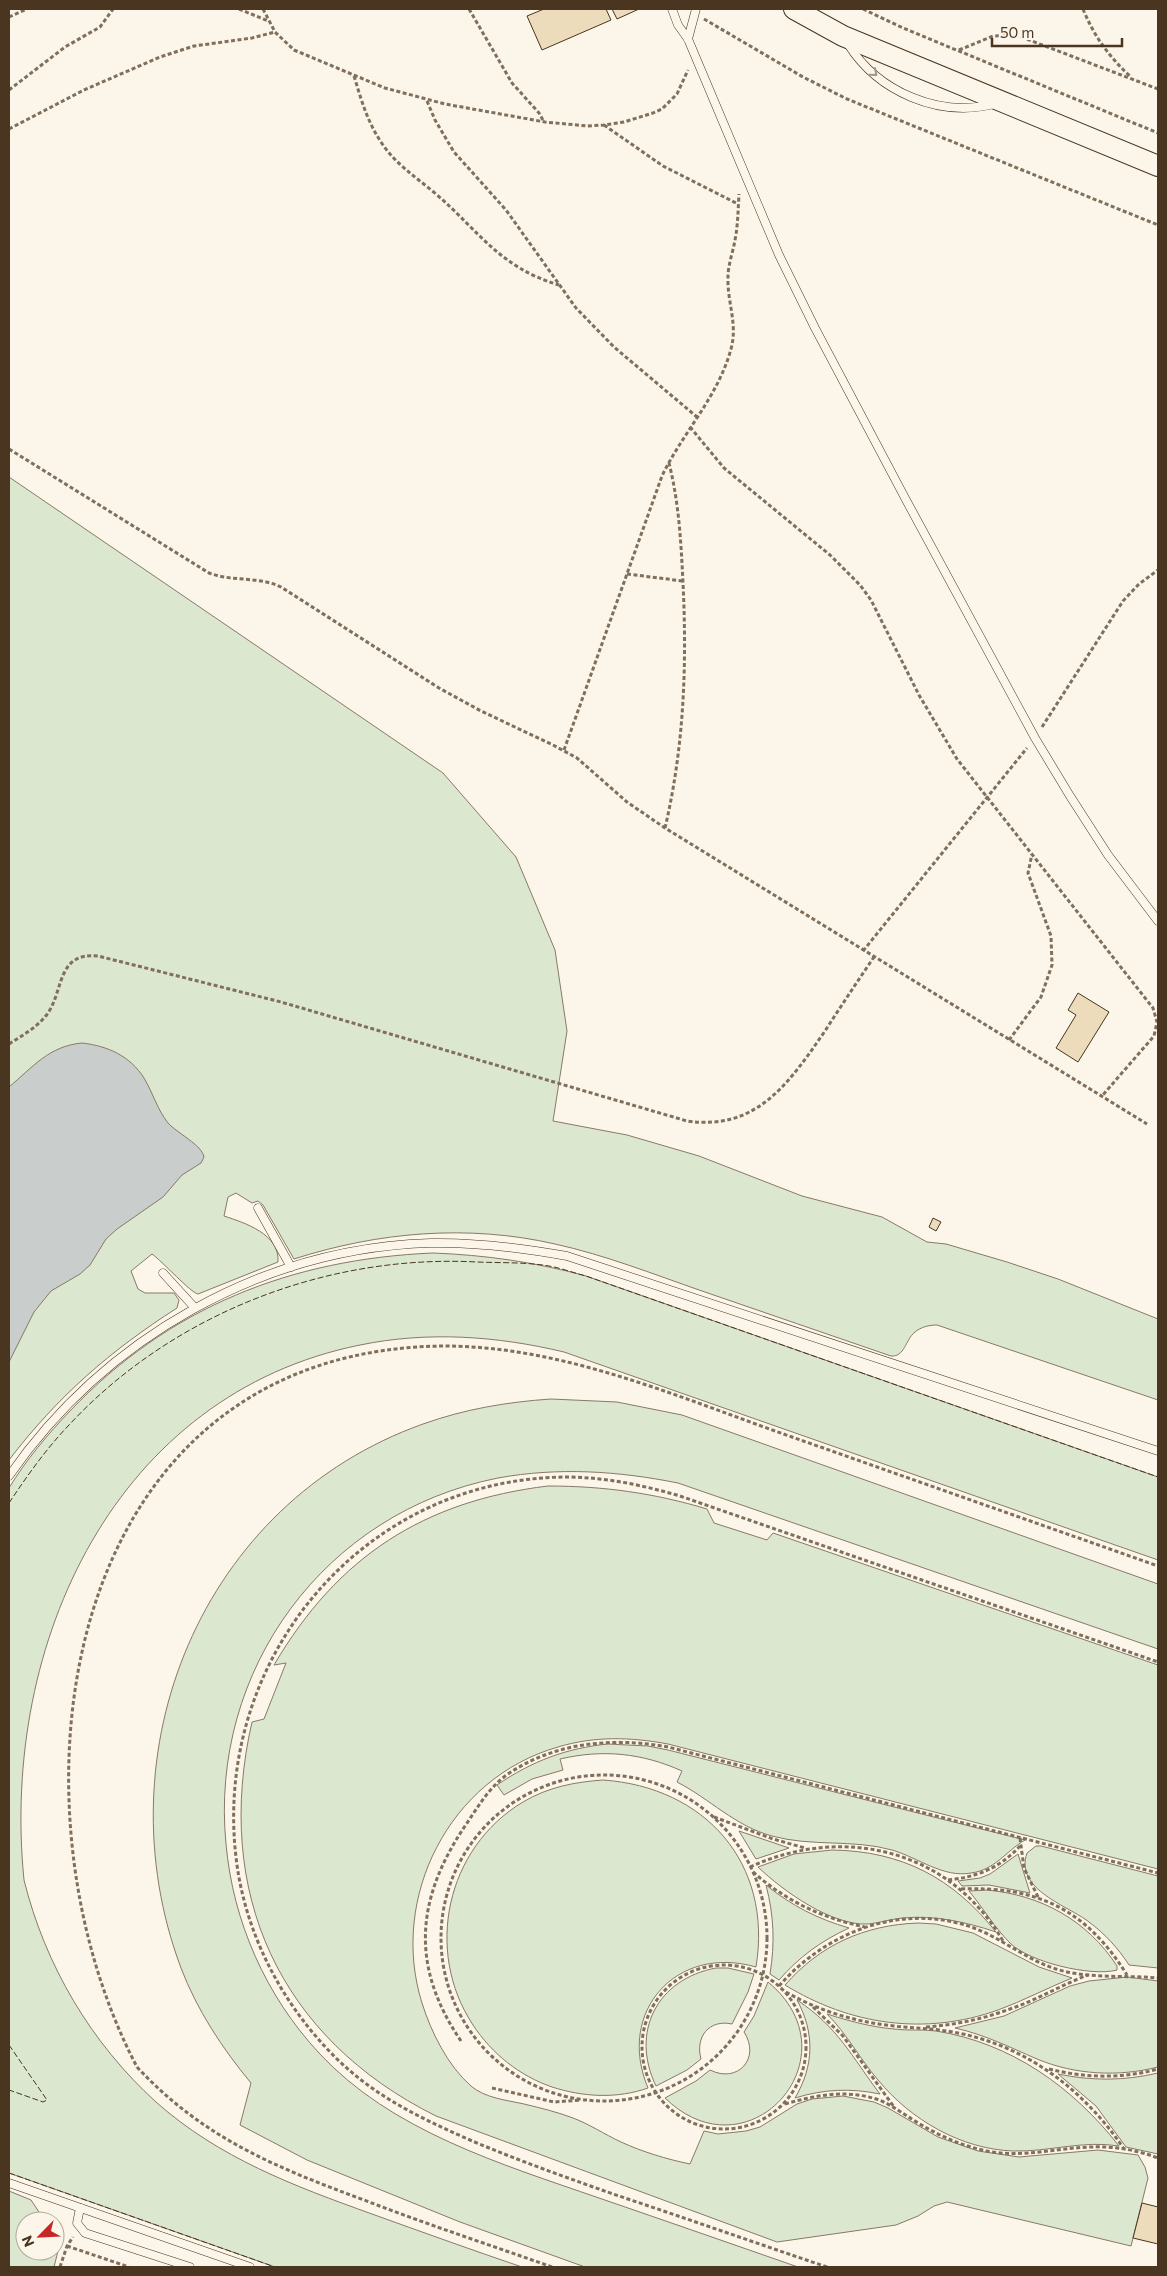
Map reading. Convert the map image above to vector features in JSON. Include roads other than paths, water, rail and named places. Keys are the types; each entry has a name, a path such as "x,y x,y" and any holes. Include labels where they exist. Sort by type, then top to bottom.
{"street":[{"path":"794,9 843,36 1158,166"}],"lane":[{"path":"672,9 678,24 688,39 779,255 815,328 1036,738 1108,855 1158,922"},
{"path":"688,39 696,11"},
{"path":"843,36 870,70 892,87 919,100 961,108 976,108 1004,102"},
{"path":"258,1208 291,1267"},
{"path":"9,1476 44,1430 91,1381 144,1339 195,1308 231,1290 291,1267 346,1253 431,1243 499,1246 567,1256 1158,1451"},
{"path":"163,1273 195,1308"},
{"path":"9,2183 250,2267"},
{"path":"80,2208 77,2222 81,2230 190,2267"}]}
